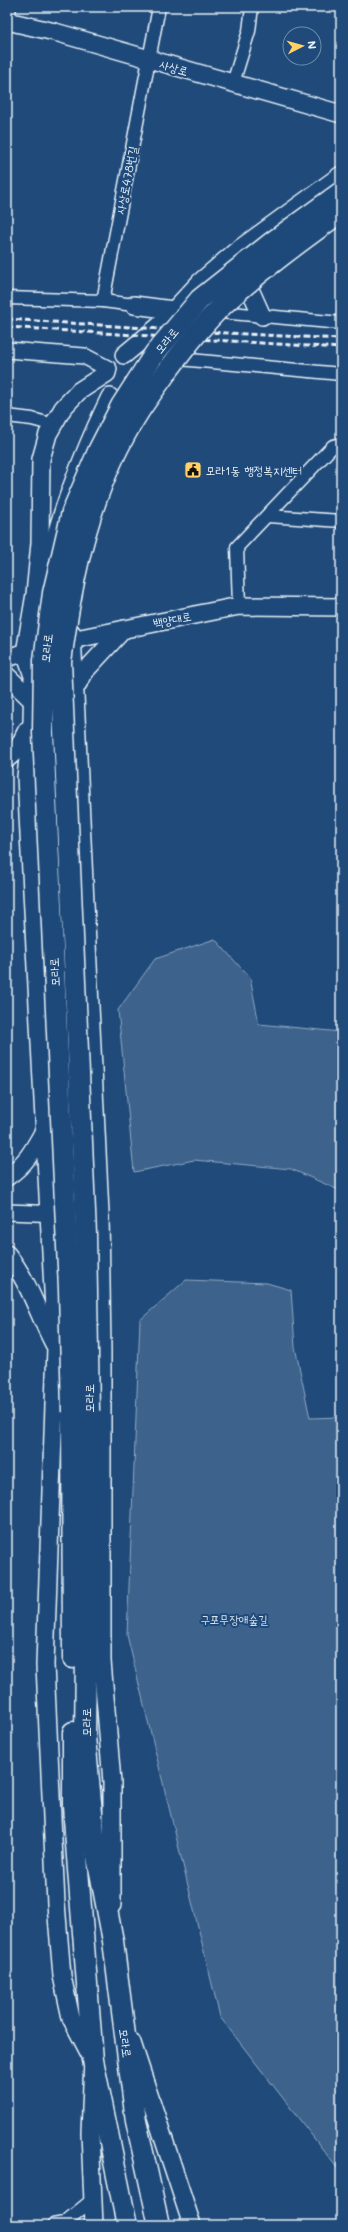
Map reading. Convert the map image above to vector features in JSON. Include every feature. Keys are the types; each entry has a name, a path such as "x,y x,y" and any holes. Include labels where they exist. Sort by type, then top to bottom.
{"highway":[{"name":"모라로","path":"159,2225 136,2121 113,1942 95,1846 85,1737 80,1412 69,1281 43,733 44,660 53,593 72,512 99,449 121,406 155,353 200,299 272,242 341,192"},
{"name":"모라로","path":"127,2225 93,2060 73,1806 80,1412 86,1234 61,662 69,599 87,524 112,461 138,413 196,332 224,304 280,257 341,212"}],"main road":[{"name":"사상로","path":"8,18 149,60 341,114"},
{"name":"모라로","path":"124,355 154,330 200,282 236,252 341,175"},
{"name":"모라로","path":"163,373 220,312 249,287 341,222"},
{"path":"249,287 262,316"},
{"path":"134,305 173,310"},
{"path":"134,305 154,330"},
{"path":"140,353 149,356 156,361 163,373 164,388 160,398 154,406 135,412 125,410 116,405 110,397 106,388 108,371 114,361 124,355 140,353"},
{"name":"모라로","path":"93,2060 71,2018 62,1976 56,1904 45,1665 56,1348 31,837 26,777 32,721 32,650 40,543 41,459 48,434 63,408 79,391 108,371"},
{"name":"모라로","path":"32,650 53,541 98,421 110,397"},
{"name":"모라로","path":"113,1942 112,1782 102,1661 102,1352 100,1213 71,639 78,588 97,509 122,443 145,410"},
{"name":"백양대로","path":"7,658 71,639 239,606 341,607"},
{"path":"74,690 86,670 124,629"},
{"path":"7,676 32,701"},
{"path":"7,759 18,750 32,721"},
{"path":"7,765 26,777"},
{"path":"31,837 34,844 45,848 55,848 67,840 80,820"},
{"path":"7,1177 20,1168 31,1155 45,1129"},
{"path":"7,1254 25,1280 40,1317 56,1348"},
{"path":"122,2012 192,2225"},
{"path":"93,2060 90,2133 91,2201 94,2225"}],"street":[{"name":"사상로478번길","path":"103,301 159,7"},
{"path":"233,83 249,31 252,7"},
{"path":"7,298 103,301 134,305"},
{"path":"220,312 341,323"},
{"path":"7,350 84,356 108,371"},
{"name":"모라로","path":"178,358 341,374"},
{"path":"7,416 32,419 54,425"},
{"path":"239,606 237,547 333,446 341,444"},
{"path":"268,516 341,520"},
{"path":"7,1212 49,1214 100,1213"},
{"path":"61,2224 91,2201"}],"green space":[{"path":"215,939 250,978 259,1024 341,1032 341,1191 291,1169 194,1160 134,1172 118,1010 155,959"},
{"name":"구포무장애숲길","path":"186,1280 267,1283 291,1290 295,1347 310,1418 341,1417 341,2173 220,2017 127,1635 140,1320"}],"railway":[{"path":"7,319 341,339"},
{"path":"7,327 341,348"}],"place":[{"name":"모라1동 행정복지센터","path":"193,470"}]}
